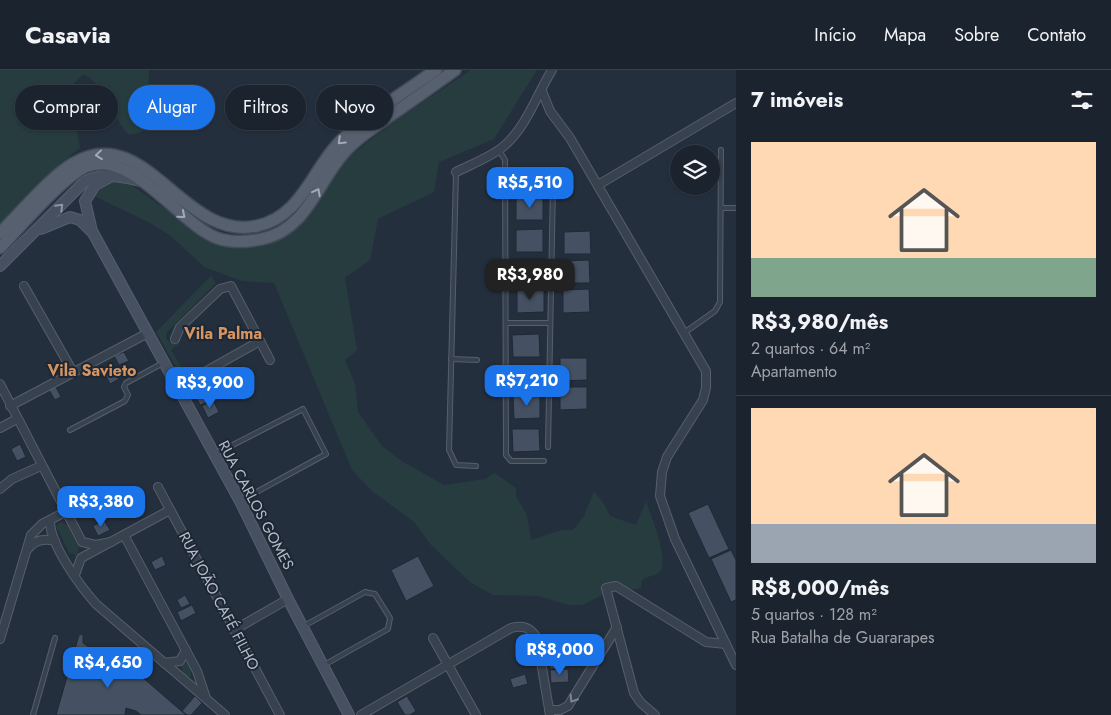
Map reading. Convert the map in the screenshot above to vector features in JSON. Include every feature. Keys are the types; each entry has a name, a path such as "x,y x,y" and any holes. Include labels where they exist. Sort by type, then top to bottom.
{"main road":[{"path":"0,233 65,169 85,157 102,154 128,158 144,168 186,203 216,222 245,228 272,222 301,198 324,161 344,137 436,70"},
{"path":"0,248 68,180 87,167 112,165 122,168 145,183 197,227 217,238 243,242 263,239 280,233 303,214 334,165 355,142 455,70"},
{"path":"0,266 85,182 103,176 112,176 145,183"},
{"path":"92,231 85,201 95,185 112,176"},
{"path":"35,232 70,217 80,220 92,231"},
{"name":"RUA CARLOS GOMES","path":"92,231 146,334 240,501 288,599 349,715"}],"street":[{"path":"456,172 499,150 513,136 542,91 552,70"},
{"path":"542,91 550,111 570,138 706,370 707,382 701,406 671,450 662,472 661,503 675,540 736,665"},
{"path":"598,185 736,103"},
{"path":"175,339 180,327 220,289 229,285 234,288 270,360"},
{"path":"24,286 73,372"},
{"path":"10,406 146,334"},
{"path":"176,388 260,341"},
{"path":"0,384 82,542 84,553 75,575"},
{"path":"0,428 17,419"},
{"path":"0,490 12,479 41,466"},
{"name":"RUA JOÃO CAFÉ FILHO","path":"158,487 280,715"},
{"path":"65,558 70,561 81,558 170,510"},
{"path":"0,639 27,543 36,529 65,512"},
{"path":"50,520 50,528 55,541 75,575 96,604 225,715"},
{"path":"124,535 197,671 206,698"},
{"path":"26,551 35,542 48,539 55,541"},
{"path":"82,542 96,545 111,542"},
{"path":"652,714 634,693 617,627 605,591 608,586 616,586 706,642 726,644"},
{"path":"234,630 288,599"},
{"path":"361,715 511,628 526,627 536,638 549,712 560,710 568,706 617,627"},
{"path":"433,638 476,715"},
{"path":"164,663 180,661 186,650"}],"lane":[{"path":"499,150 505,160 506,455 511,462 544,462"},
{"path":"684,334 715,311 720,302 721,150"},
{"path":"456,172 449,450 456,465 476,466"},
{"path":"548,447 553,184"},
{"path":"721,208 736,208"},
{"path":"506,323 550,323"},
{"path":"450,359 477,360"},
{"path":"70,430 125,401 128,396 124,387 126,383 163,363"},
{"path":"213,455 303,409 326,454 240,501"},
{"path":"302,626 365,592 374,594 390,618 388,628 324,665"},
{"path":"33,715 55,638"}],"green space":[{"path":"0,70 149,70 148,85 128,85 128,130 145,130 129,135 118,121 118,85 97,85 83,74 74,85 15,85 15,130 77,130 80,148 59,164 0,238"},
{"path":"471,70 537,70 494,139 439,162 434,192 378,219 370,260 345,278 357,350 345,360 355,383 358,412 382,446 400,460 444,485 485,479 495,473 516,488 516,496 527,515 531,540 561,530 573,530 584,516 594,491 610,516 636,525 646,501 661,546 663,564 657,574 642,580 641,588 605,594 582,605 569,605 538,596 493,595 471,583 431,545 414,522 372,491 352,470 274,283 242,281 204,267 171,236 150,223 94,196 106,183 125,180 210,241 229,245 269,242 292,233 305,220 334,173 348,157 383,130 393,130 393,123"},
{"path":"211,276 216,283 167,332 166,338 169,342 180,343 171,350 185,373 182,374 156,332"},
{"path":"61,522 67,525 79,547 77,555 69,553 56,526"},
{"path":"181,664 191,665 191,678 183,674"}],"building":[{"path":"543,197 543,220 516,220 516,198"},
{"path":"543,229 543,252 516,252 516,230"},
{"path":"590,231 591,254 564,254 564,232"},
{"path":"516,259 543,259 544,281 517,282"},
{"path":"589,260 590,283 563,283 563,261"},
{"path":"544,289 544,312 517,313 517,290"},
{"path":"589,289 590,312 563,313 563,290"},
{"path":"539,334 540,357 513,357 512,335"},
{"path":"124,352 129,361 119,365 114,356"},
{"path":"560,358 587,358 587,380 560,381"},
{"path":"539,365 540,387 513,388 512,366"},
{"path":"113,367 119,379 110,384 104,372"},
{"path":"201,380 212,400 200,405 190,385"},
{"path":"56,387 61,397 55,400 49,390"},
{"path":"560,387 587,387 587,409 560,410"},
{"path":"513,396 540,396 540,418 514,419"},
{"path":"213,400 219,412 208,418 202,406"},
{"path":"512,429 539,429 540,451 513,452"},
{"path":"20,444 26,457 17,461 11,449"},
{"path":"708,504 729,549 709,558 688,513"},
{"path":"104,520 110,530 98,536 93,526"},
{"path":"731,550 736,560 736,600 731,602 711,559"},
{"path":"162,556 166,565 155,570 151,562"},
{"path":"418,556 434,586 406,601 391,570"},
{"path":"185,595 190,604 181,608 177,600"},
{"path":"192,605 196,613 181,621 177,612"},
{"path":"83,634 83,643 89,647 88,658 97,655 127,664 127,670 135,679 141,676 186,715 141,715 136,711 126,708 125,715 56,715 79,635"},
{"path":"549,658 559,658 560,668 550,669"},
{"path":"568,669 569,682 551,683 550,670"},
{"path":"525,674 528,684 513,688 510,679"},
{"path":"195,696 202,703 191,715 187,715 182,711"},
{"path":"407,696 416,711 410,715 405,715 397,702"}],"district":[{"name":"Vila Palma","path":"223,333"},
{"name":"Vila Savieto","path":"92,370"}]}
